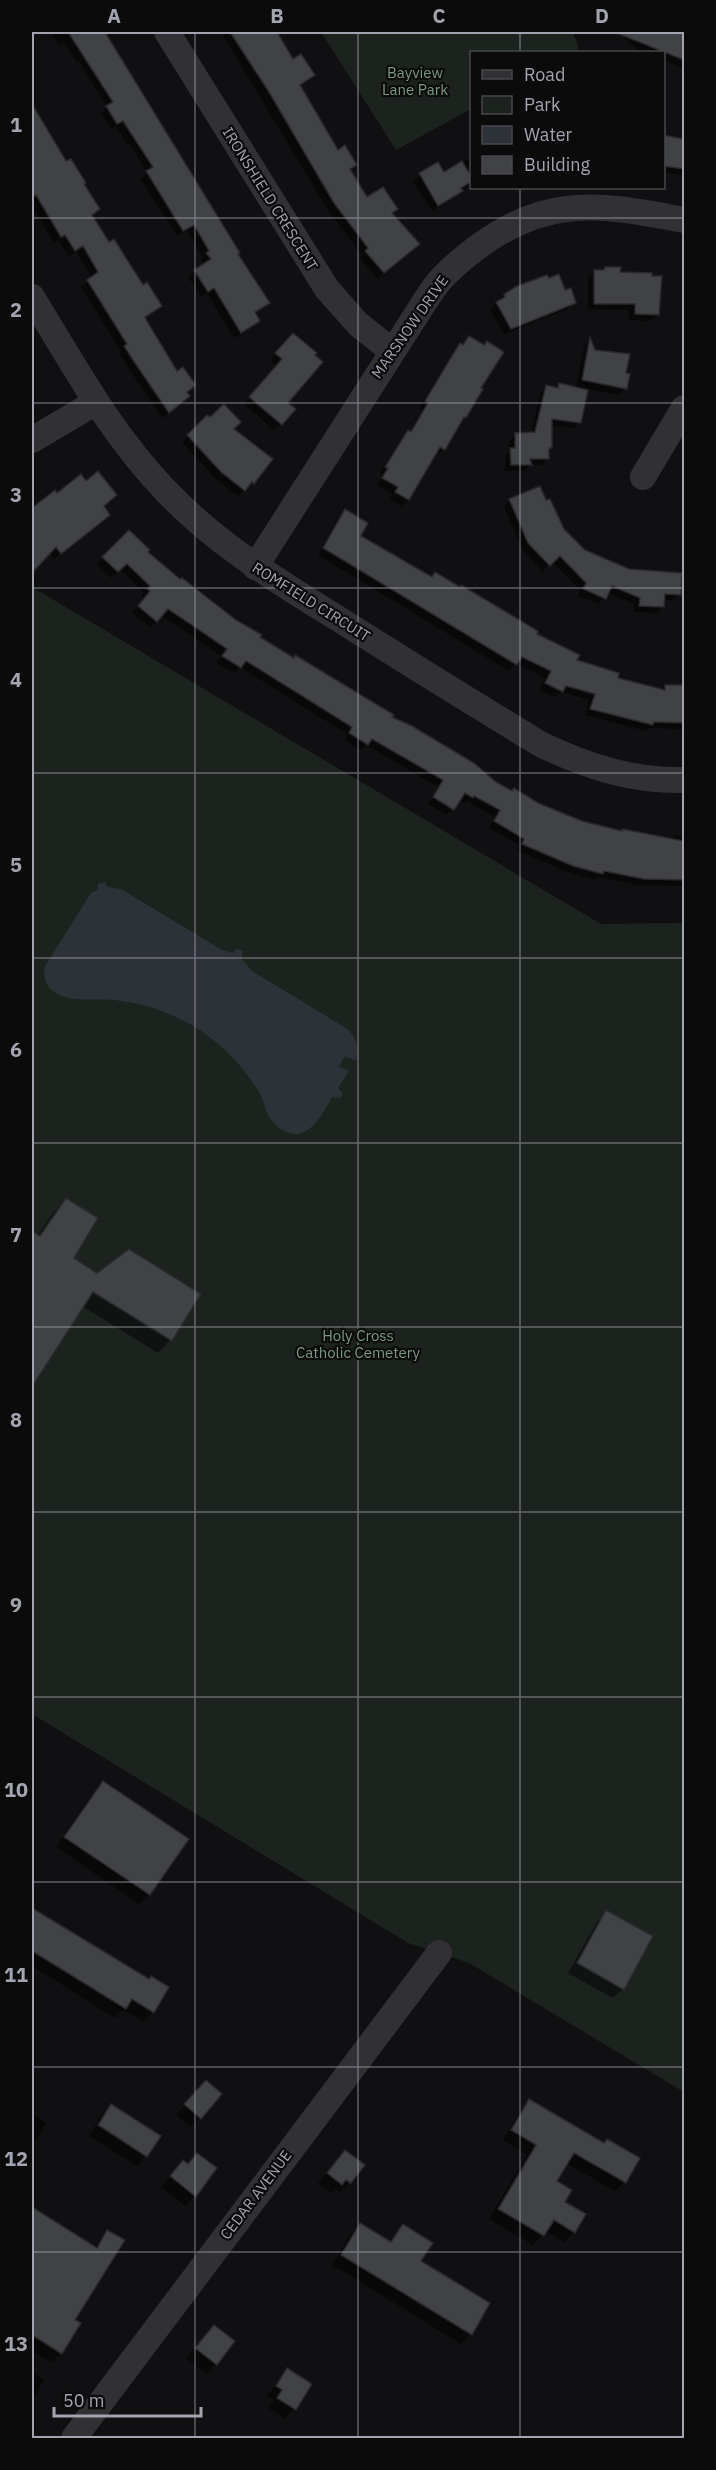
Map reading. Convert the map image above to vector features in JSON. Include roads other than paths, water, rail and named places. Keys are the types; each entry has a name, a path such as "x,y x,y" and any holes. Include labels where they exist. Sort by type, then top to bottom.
{"street":[{"name":"IRONSHIELD CRESCENT","path":"167,32 327,289 357,324 392,351"},
{"name":"MARSNOW DRIVE","path":"255,567 392,351 443,277 483,242 517,224 566,209 624,209 684,220"},
{"name":"ROMFIELD CIRCUIT","path":"32,297 96,402 131,450 165,490 222,542 255,567 542,745 576,762 638,778 684,780"},
{"path":"32,440 96,402"},
{"path":"643,477 684,408"},
{"name":"CEDAR AVENUE","path":"74,2439 439,1953"}],"water":[{"path":"105,882 107,887 121,889 222,950 233,953 237,949 243,951 241,958 252,971 350,1032 357,1046 356,1061 345,1056 339,1066 349,1071 338,1088 343,1094 340,1098 332,1097 313,1126 300,1134 291,1134 282,1130 272,1121 259,1092 237,1062 209,1036 188,1023 143,1005 114,1000 70,998 50,988 44,974 45,966 91,893 98,890 98,884"}],"park label":[{"name":"Bayview Lane Park","path":"415,82"},
{"name":"Holy Cross Catholic Cemetery","path":"358,1344"}]}
